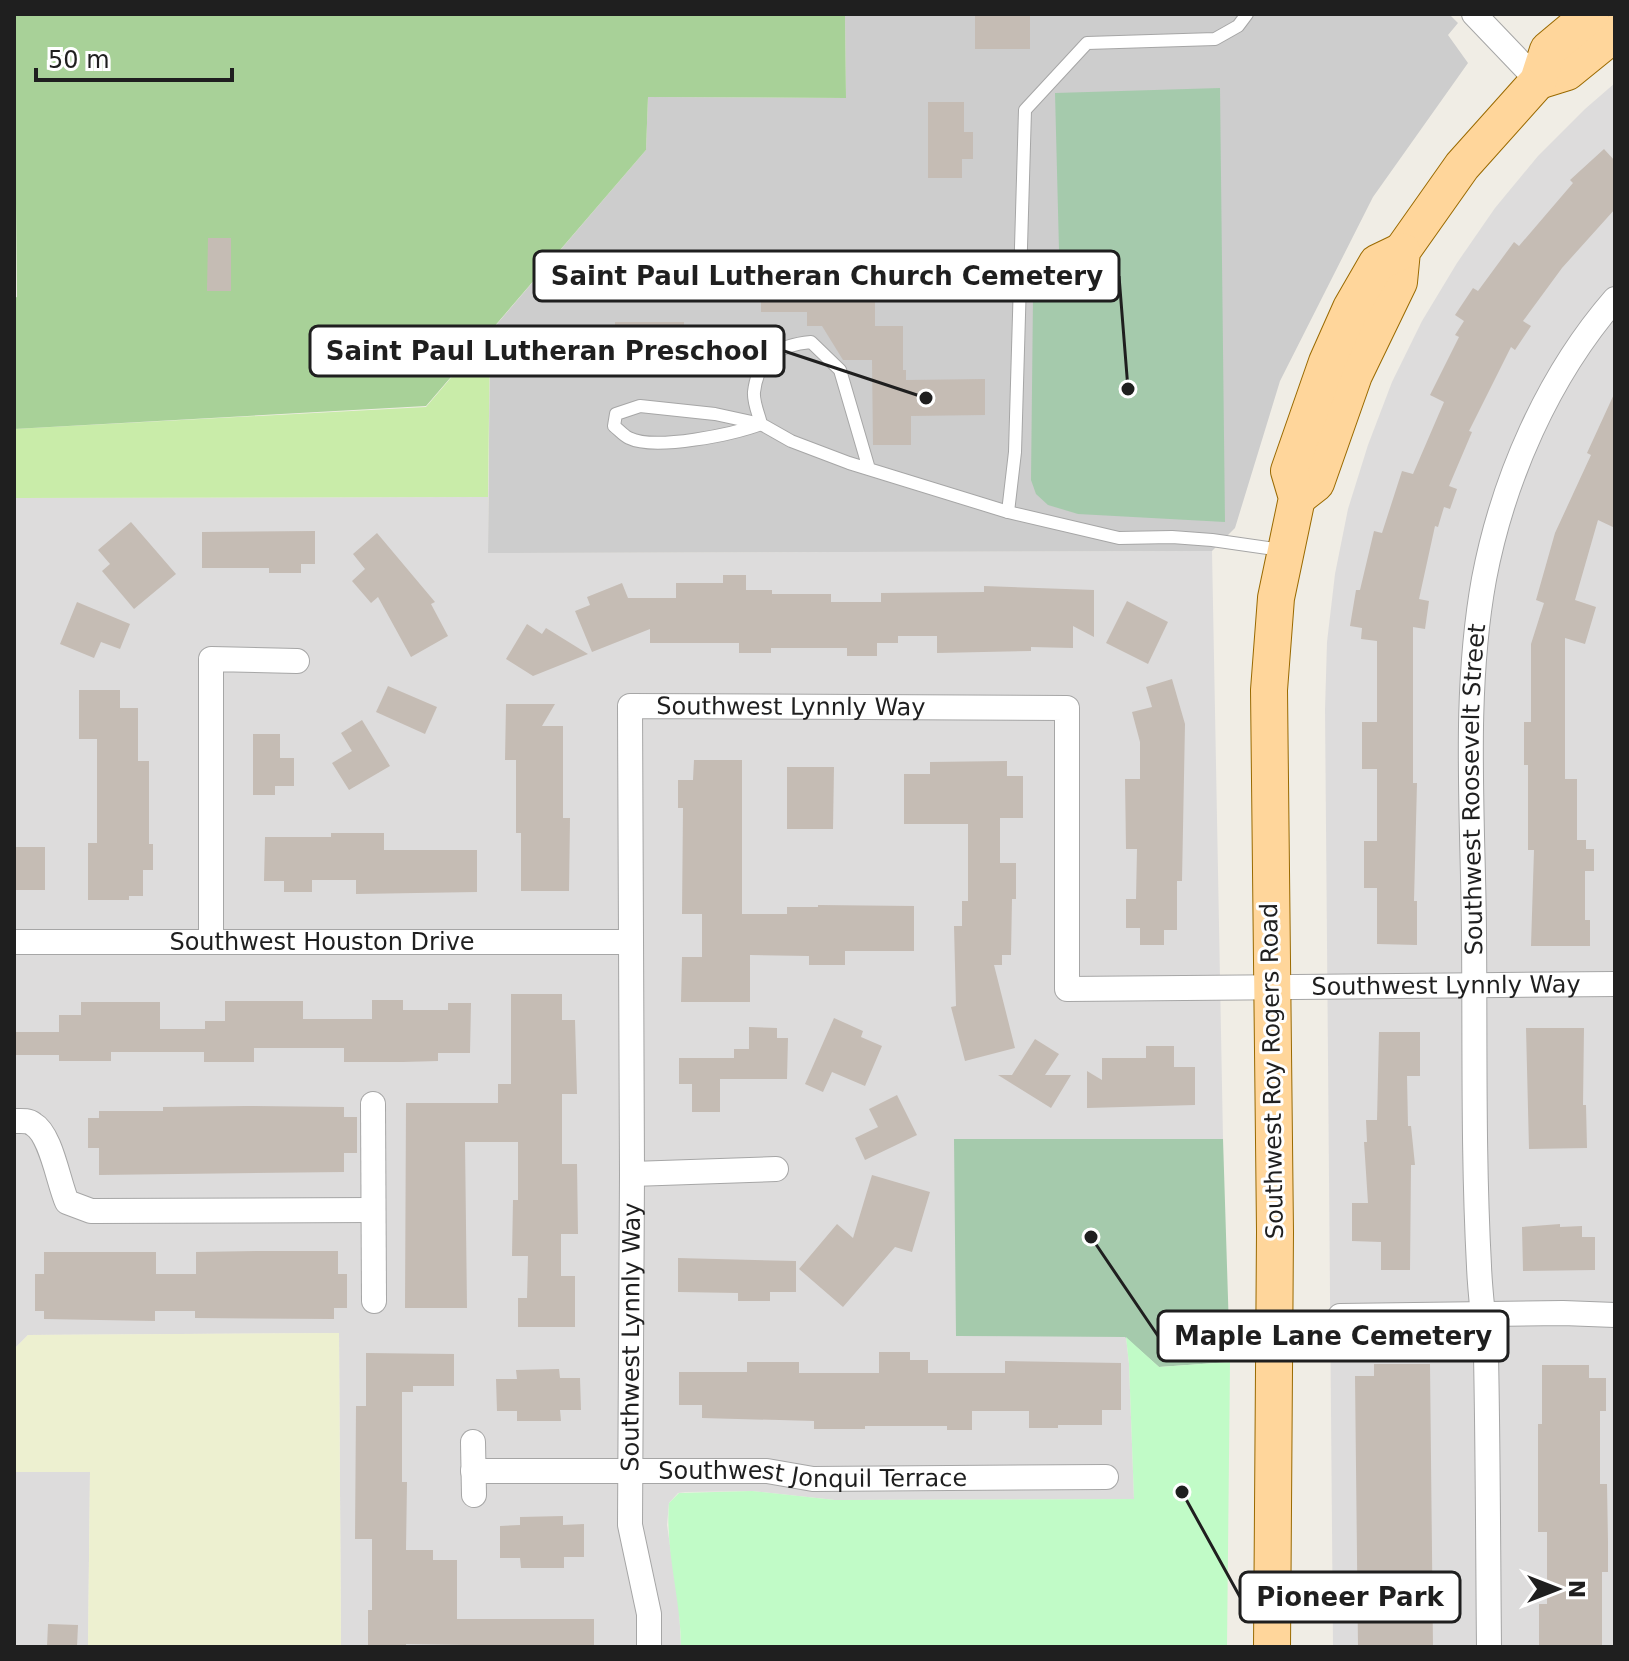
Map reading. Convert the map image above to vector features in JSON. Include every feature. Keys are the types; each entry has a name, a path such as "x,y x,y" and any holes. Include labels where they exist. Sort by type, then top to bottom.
{"main road":[{"name":"Southwest Roy Rogers Road","path":"1272,1647 1275,1232 1269,690 1276,598 1297,498 1289,471 1327,362 1351,308 1377,263 1402,251 1462,166 1538,81 1548,50 1591,14"},
{"name":"Southwest Roy Rogers Road","path":"1538,81 1567,72 1615,33"}],"street":[{"path":"1474,14 1538,81"},
{"name":"Southwest Roosevelt Street","path":"1489,1647 1486,1351 1479,1266 1474,984 1474,651 1485,577 1502,509 1530,436 1574,352 1615,299"},
{"path":"211,940 211,659 297,661"},
{"name":"Southwest Lynnly Way","path":"649,1647 649,1614 630,1525 630,706 1067,708 1067,989 1615,984"},
{"name":"Southwest Houston Drive","path":"14,942 630,942"},
{"path":"373,1104 374,1301"},
{"path":"14,1121 31,1121 43,1132 67,1202 91,1211 373,1210"},
{"path":"632,1174 776,1169"},
{"path":"1340,1316 1483,1313 1615,1315"},
{"name":"Southwest Jonquil Terrace","path":"473,1442 474,1483 631,1471 767,1471 813,1479 1106,1477"}],"lane":[{"path":"1008,512 1015,452 1025,110 1087,43 1215,39 1238,26 1247,14"},
{"path":"761,424 754,394 764,361 788,344 811,342 840,370 869,469"},
{"path":"761,424 725,435 648,443 630,439 614,426 616,414 640,406 704,412 761,424 791,441 869,469 1008,512 1119,538 1212,540 1285,551"}],"shaded area":[{"path":"845,14 1449,14 1458,23 1448,35 1468,63 1373,197 1280,381 1235,528 1212,551 488,553 490,332 646,150 648,97 846,98"},
{"path":"1615,83 1615,1647 1333,1647 1325,710 1327,642 1335,574 1348,509 1368,445 1392,382 1422,321 1495,208 1538,156"},
{"path":"488,497 488,553 1212,551 1223,1139 954,1139 1068,1335 1126,1337 1134,1499 835,1500 752,1491 678,1493 669,1503 667,1525 679,1607 681,1647 341,1647 339,1333 28,1335 14,1349 14,498"},
{"path":"14,1472 90,1472 88,1647 14,1647"}],"green space":[{"path":"14,14 845,14 846,98 648,97 646,150 426,406 14,429 14,298 17,297"},
{"path":"1220,88 1225,522 1078,514 1048,505 1036,494 1031,480 1033,297 1039,280 1059,250 1055,93"},
{"path":"490,332 488,497 14,498 14,429 426,407"},
{"path":"954,1139 1223,1139 1230,1362 1159,1367 1125,1337 956,1336"},
{"path":"339,1333 341,1647 88,1647 90,1472 14,1472 14,1349 28,1335"},
{"path":"1126,1337 1159,1367 1230,1362 1227,1647 681,1647 668,1521 669,1503 679,1493 752,1491 835,1500 1134,1499"}],"building":[{"path":"975,14 1030,14 1030,49 975,49"},
{"path":"928,102 964,102 964,132 973,132 973,159 962,159 962,178 928,178"},
{"path":"1604,149 1615,161 1615,209 1562,268 1523,321 1531,326 1515,350 1511,347 1469,431 1472,432 1449,486 1457,489 1450,509 1444,507 1438,527 1435,526 1419,599 1429,601 1425,629 1413,627 1413,783 1417,783 1414,901 1417,901 1417,945 1377,944 1377,888 1364,888 1364,841 1377,841 1377,769 1362,769 1362,722 1377,722 1377,641 1361,639 1362,628 1350,626 1356,590 1360,590 1374,531 1382,533 1402,471 1413,474 1444,402 1430,395 1464,321 1455,315 1473,288 1478,291 1514,242 1519,246 1573,183 1570,180"},
{"path":"208,238 231,238 231,291 207,291"},
{"path":"807,285 875,285 875,326 903,326 903,370 906,370 906,380 985,379 985,415 911,416 911,445 873,445 872,360 843,360 822,326 807,326 807,312 761,312 761,289 807,290"},
{"path":"615,322 684,322 684,368 587,368 587,334 615,334"},
{"path":"1615,392 1615,528 1598,520 1575,600 1596,607 1585,644 1565,638 1565,779 1577,779 1577,840 1586,840 1586,849 1594,849 1594,871 1585,871 1585,920 1590,920 1590,946 1531,946 1534,850 1528,850 1528,765 1524,765 1524,722 1531,722 1531,644 1544,603 1536,600 1555,533 1591,455 1587,453"},
{"path":"131,522 176,574 134,609 102,571 110,564 98,550"},
{"path":"315,531 315,564 301,564 301,573 269,573 269,568 202,568 202,532"},
{"path":"377,533 435,602 431,604 448,636 411,657 378,597 371,603 352,581 365,569 353,554"},
{"path":"723,575 746,575 746,590 772,590 772,594 831,594 831,602 881,602 881,593 984,592 984,586 1094,590 1094,637 1073,626 1073,648 1031,647 1031,651 937,653 937,636 898,636 898,643 877,643 877,656 847,656 847,648 771,648 771,653 739,653 739,643 650,643 650,629 592,652 575,611 590,605 587,597 622,583 628,598 676,598 676,583 723,583"},
{"path":"1127,601 1168,622 1148,664 1106,643"},
{"path":"77,602 130,624 120,649 101,642 94,658 60,644"},
{"path":"527,624 542,634 546,628 588,654 533,676 506,659"},
{"path":"1172,679 1185,724 1182,881 1177,881 1177,930 1164,930 1164,945 1140,945 1140,928 1126,928 1126,899 1136,899 1137,849 1126,849 1125,779 1140,779 1140,742 1132,712 1152,707 1146,687"},
{"path":"388,686 437,707 425,734 376,712"},
{"path":"79,690 120,690 120,708 138,708 138,761 149,761 149,844 153,844 153,870 143,870 143,896 129,896 129,900 88,900 88,843 97,843 97,739 79,739"},
{"path":"506,704 555,704 542,726 563,726 563,818 570,818 569,891 521,891 521,833 516,833 516,760 505,760"},
{"path":"362,720 390,766 349,790 332,763 352,751 341,733"},
{"path":"253,734 280,734 280,758 294,758 294,786 275,786 275,795 253,795"},
{"path":"694,760 742,760 742,914 787,914 787,907 818,905 914,906 914,951 845,951 845,965 809,965 809,956 750,955 750,1002 681,1002 682,957 702,957 702,914 682,914 683,808 678,808 678,780 693,780"},
{"path":"1007,761 1007,776 1023,776 1023,818 1000,818 1000,863 1016,863 1016,899 1012,899 1011,955 1002,955 1002,965 994,965 1015,1048 965,1061 951,1007 956,1006 954,926 962,926 962,901 968,901 968,824 904,824 904,774 930,774 930,762"},
{"path":"787,767 834,767 833,829 787,829"},
{"path":"331,833 384,833 384,850 477,850 477,892 356,894 356,880 312,880 312,892 284,892 284,881 264,881 265,837 331,837"},
{"path":"14,847 45,847 45,890 14,890"},
{"path":"511,994 562,994 562,1020 575,1020 577,1094 562,1094 562,1164 577,1164 578,1234 561,1234 561,1276 575,1276 575,1327 518,1327 518,1298 527,1298 528,1256 512,1256 513,1200 518,1200 518,1142 465,1142 467,1308 405,1308 406,1103 498,1103 498,1084 511,1084"},
{"path":"372,1000 403,1000 403,1010 448,1010 448,1003 471,1003 470,1053 438,1053 438,1061 403,1062 344,1062 344,1048 254,1048 254,1062 204,1062 204,1052 111,1052 111,1061 59,1061 59,1055 14,1055 14,1032 59,1032 59,1015 81,1015 81,1002 160,1002 160,1029 205,1029 205,1021 225,1021 225,1001 303,1001 303,1019 372,1019"},
{"path":"834,1018 863,1031 861,1037 882,1046 865,1086 832,1072 823,1092 805,1084"},
{"path":"749,1027 777,1028 777,1038 788,1038 787,1079 720,1079 720,1112 692,1112 692,1084 679,1084 679,1058 734,1058 734,1049 749,1049"},
{"path":"1526,1028 1584,1028 1583,1105 1586,1105 1587,1148 1529,1149"},
{"path":"1379,1032 1420,1032 1420,1076 1407,1076 1408,1126 1411,1126 1415,1165 1411,1165 1410,1270 1381,1270 1381,1242 1352,1241 1352,1203 1368,1203 1364,1142 1367,1142 1366,1120 1377,1120"},
{"path":"1035,1039 1059,1054 1045,1075 1071,1075 1051,1108 998,1075 1012,1075"},
{"path":"1146,1046 1174,1046 1174,1067 1195,1067 1195,1105 1087,1108 1087,1071 1102,1080 1102,1058 1146,1058"},
{"path":"897,1095 917,1135 865,1160 855,1138 878,1127 869,1109"},
{"path":"246,1106 344,1107 344,1117 357,1117 357,1153 344,1153 344,1172 99,1175 99,1148 88,1148 88,1118 99,1118 99,1111"},
{"path":"872,1175 930,1192 912,1252 895,1247 843,1307 799,1269 837,1224 853,1238"},
{"path":"1560,1224 1560,1227 1582,1226 1582,1237 1595,1237 1595,1270 1523,1271 1522,1227"},
{"path":"338,1251 338,1274 347,1274 347,1308 334,1308 334,1319 195,1318 195,1311 155,1311 155,1321 44,1319 44,1311 35,1311 35,1274 44,1274 44,1252 156,1252 156,1274 196,1274 196,1252"},
{"path":"678,1258 796,1261 796,1292 770,1292 770,1301 738,1301 738,1293 678,1292"},
{"path":"879,1352 910,1352 910,1360 928,1360 928,1373 1005,1373 1005,1361 1121,1363 1121,1410 1102,1410 1102,1425 1058,1425 1058,1428 1029,1428 1029,1411 972,1411 972,1430 947,1430 947,1426 814,1429 814,1421 702,1418 702,1405 679,1405 679,1372 747,1372 747,1362 799,1362 799,1373 879,1373"},
{"path":"366,1353 454,1354 454,1386 413,1386 413,1392 402,1392 402,1482 407,1482 406,1550 433,1550 433,1560 457,1560 457,1619 594,1619 594,1647 406,1644 406,1647 368,1647 368,1610 372,1610 372,1539 355,1539 356,1406 366,1406"},
{"path":"1374,1364 1430,1364 1433,1647 1358,1647 1355,1376 1374,1376"},
{"path":"1542,1365 1589,1365 1589,1378 1606,1378 1606,1411 1600,1411 1600,1484 1607,1484 1608,1542 1608,1572 1602,1572 1602,1647 1539,1647 1539,1604 1547,1604 1547,1532 1538,1532 1538,1424 1542,1424"},
{"path":"559,1369 560,1378 580,1378 581,1410 560,1410 561,1421 517,1421 517,1411 497,1411 496,1379 517,1379 516,1370"},
{"path":"563,1516 563,1525 584,1524 584,1557 564,1557 564,1568 521,1568 520,1558 500,1558 500,1526 520,1525 520,1517"},
{"path":"48,1624 78,1625 77,1647 47,1647"}],"place":[{"name":"Saint Paul Lutheran Church Cemetery","path":"1128,389"},
{"name":"Saint Paul Lutheran Preschool","path":"926,398"},
{"name":"Maple Lane Cemetery","path":"1091,1237"},
{"name":"Pioneer Park","path":"1182,1492"}]}
